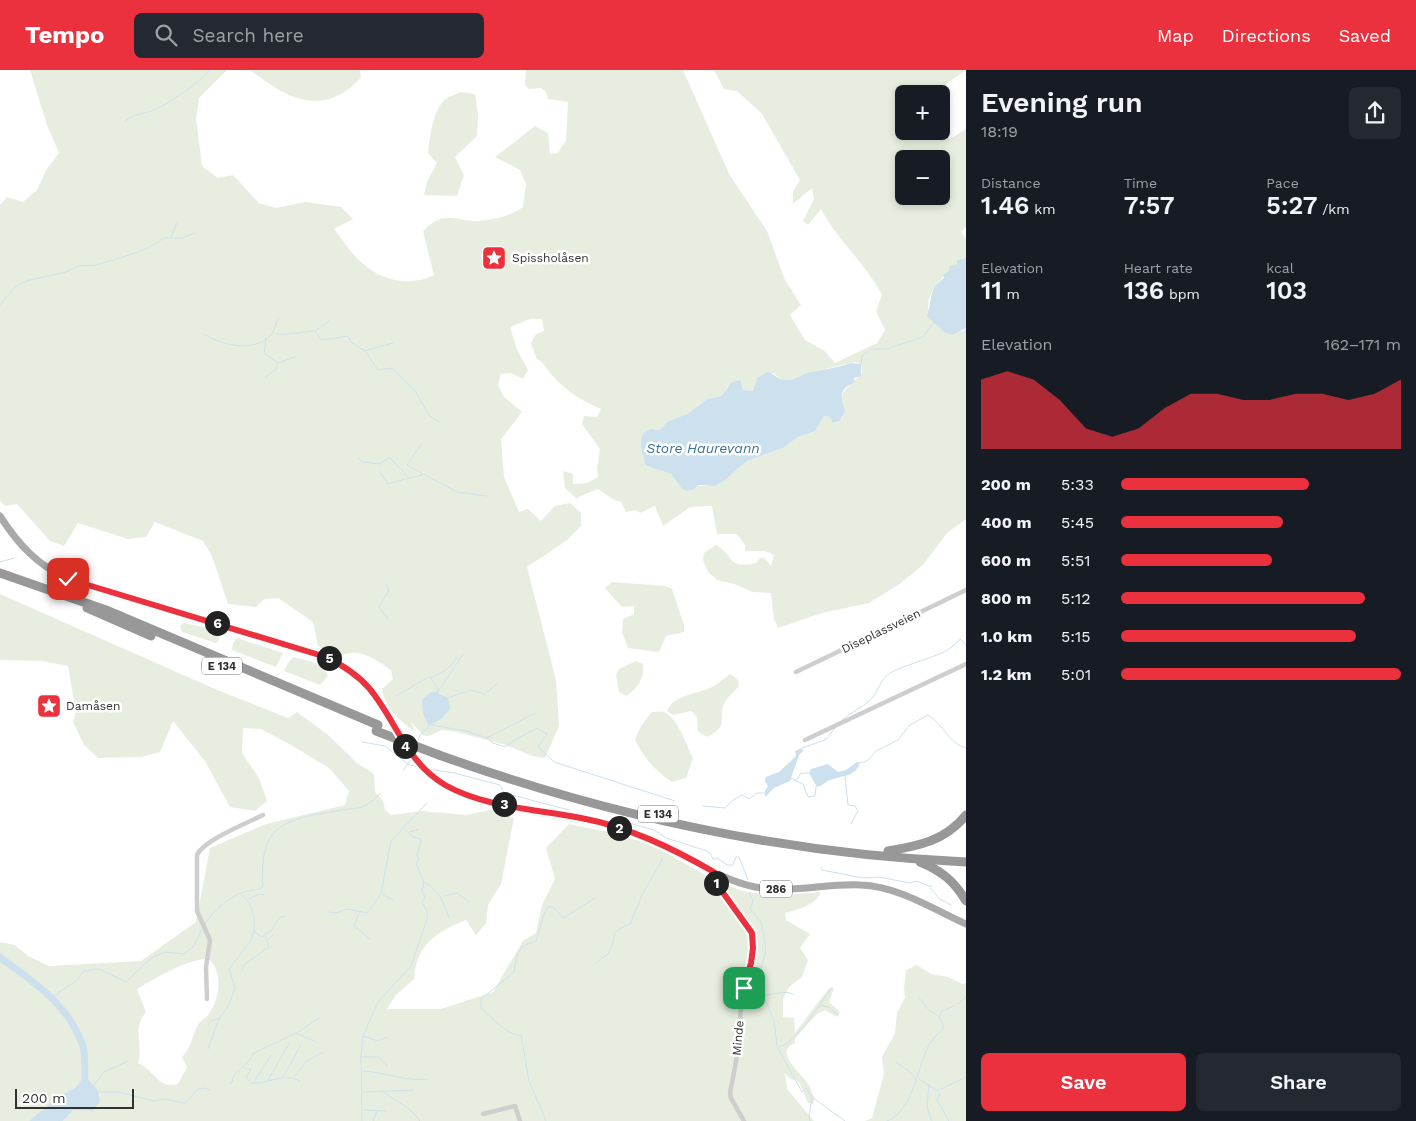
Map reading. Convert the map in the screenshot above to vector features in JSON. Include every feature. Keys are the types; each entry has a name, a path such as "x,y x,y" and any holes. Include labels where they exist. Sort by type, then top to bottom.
{"highway":[{"name":"E 134","path":"0,575 68,600 440,753 548,792 661,821 798,846 911,859 966,862"},
{"name":"E 134","path":"440,753 656,814 774,837 888,851 966,856"},
{"name":"E 134","path":"888,851 918,846 934,840 948,832 966,816"},
{"name":"E 134","path":"911,859 937,869 947,876 955,884 966,901"}],"main road":[{"name":"286","path":"0,516 12,535 33,558 68,579 310,651 343,666 358,677 377,698 416,760 434,777 453,789 502,804 593,820 651,839 713,874 740,884 765,889 844,884 876,886 900,894 966,924"}],"street":[{"name":"Diseplassveien","path":"796,672 966,590"},
{"path":"804,740 966,664"},
{"path":"207,999 206,967 210,940 197,911 197,855 210,841 262,815"},
{"name":"Minde","path":"713,874 752,933 753,948 744,988 736,1062 730,1093 744,1121"},
{"path":"483,1114 513,1106 516,1107 520,1121"}],"green space":[{"path":"30,70 227,70 199,98 196,119 202,166 218,178 233,175 259,203 276,208 305,202 341,207 353,219 334,229 358,259 370,269 387,278 415,281 434,275 423,231 431,224 443,218 469,221 490,220 502,217 523,207 526,184 520,170 495,157 535,126 548,133 550,154 558,153 566,140 568,102 548,99 546,92 541,88 529,89 525,85 526,70 683,70 729,174 767,231 785,280 801,305 790,315 805,340 825,351 835,363 877,343 885,330 876,311 882,295 868,273 835,232 821,209 808,225 803,221 814,199 812,188 793,204 793,191 800,180 762,114 737,91 724,89 714,70 966,70 946,85 895,85 895,140 950,140 966,129 966,227 961,232 966,239 966,258 957,260 957,265 936,284 929,299 927,314 944,332 963,331 966,328 966,519 947,533 923,565 898,585 869,603 822,613 778,628 774,619 771,593 753,592 734,584 717,580 708,572 703,560 704,553 716,545 732,561 740,564 756,563 760,558 764,558 771,566 774,555 765,551 745,551 745,545 737,534 717,534 712,506 690,507 663,526 655,506 640,513 636,510 626,512 621,502 614,500 598,489 577,499 565,488 563,471 573,474 573,484 587,483 598,477 597,468 600,449 582,424 584,416 597,417 601,409 569,391 537,359 531,344 535,335 544,331 542,319 530,319 510,327 517,350 528,370 523,379 511,373 501,374 498,385 504,397 522,412 501,439 504,477 519,512 528,509 541,521 555,506 570,503 581,513 581,526 566,541 527,567 556,680 559,726 545,758 532,756 506,745 457,732 442,730 428,736 423,735 411,722 415,732 394,714 387,703 382,689 393,679 391,670 378,661 358,653 344,654 336,657 318,646 313,622 278,598 264,599 256,607 228,604 212,556 203,541 155,522 146,537 128,539 78,523 64,546 50,541 17,504 5,506 0,501 0,205 7,197 23,202 37,190 46,170 59,153 47,125","holes":["855,362 861,364 862,373 843,392 841,400 844,413 840,421 835,423 830,417 824,416 815,431 798,437 783,448 747,461 724,481 715,486 699,486 687,491 682,489 671,474 646,466 641,444 641,439 646,431 661,429 667,422 689,413 707,399 721,396 728,386 738,380 743,390 753,391 757,378 763,374 773,373 782,380 789,380 808,373"]},
{"path":"250,70 360,70 361,78 339,95 327,100 315,101 303,100 281,91"},
{"path":"461,92 475,94 478,115 477,136 455,157 464,175 457,196 424,195 427,182 437,163 428,153 435,116 446,99"},
{"path":"612,582 665,586 672,589 684,625 684,632 666,636 659,652 628,648 622,632 623,619 634,614 634,606 622,607 605,588"},
{"path":"0,594 215,689 288,718 297,712 327,734 357,763 374,774 375,792 383,801 385,810 391,815 423,811 466,815 490,810 514,818 501,884 488,905 486,923 476,935 466,920 446,929 430,941 419,957 414,979 396,995 387,1009 441,1009 493,992 523,941 536,933 542,905 555,879 546,848 569,824 618,834 648,844 718,881 748,892 775,895 821,892 811,904 785,913 786,920 810,934 800,948 808,960 802,977 789,987 783,999 783,1017 794,1018 795,1033 829,988 834,988 829,1002 840,1012 837,1017 825,1010 817,1014 795,1038 795,1043 789,1047 787,1052 791,1063 810,1087 815,1098 813,1104 808,1103 799,1082 789,1078 785,1073 787,1089 814,1121 63,1121 73,1110 92,1111 76,1087 55,1099 29,1121 0,1121 0,942 15,945 28,956 49,966 141,961 196,922 210,848 266,824 345,805 349,791 329,768 261,729 243,728 242,753 259,778 267,801 255,811 230,807 205,761 173,721 160,752 141,757 98,758 84,745 73,722 76,712 68,666 42,661 0,660","holes":["208,958 213,964 218,978 217,994 212,1009 197,1026 189,1046 182,1057 187,1067 178,1084 171,1085 161,1082 144,1066 138,1063 140,1050 138,1031 146,1012 137,989 171,970 198,960"]},
{"path":"184,623 212,629 219,633 219,640 216,643 182,632 180,626"},
{"path":"237,638 283,653 276,667 232,650 233,643"},
{"path":"293,657 318,665 328,676 320,685 284,671"},
{"path":"636,661 643,664 641,679 634,690 626,696 619,692 616,675 619,669"},
{"path":"730,674 738,680 739,686 724,704 721,725 714,733 707,737 698,731 697,717 691,711 673,715 667,711 680,698 713,687"},
{"path":"652,712 663,712 669,715 681,733 693,758 686,778 672,782 665,777 650,764 635,740 641,726"},
{"path":"917,965 931,974 948,977 962,984 966,983 966,1121 865,1121 872,1118 884,1074 882,1057 895,1033 897,1012 905,998 906,970"}],"water":[{"path":"966,258 966,328 952,335 944,332 927,314 931,296 937,284 944,278 943,275 948,272 950,266 957,265 957,260"},
{"name":"Store Haurevann","path":"850,363 861,364 861,376 854,378 855,382 843,391 842,398 845,412 840,421 833,423 830,417 824,416 815,431 798,437 783,448 747,461 724,481 715,486 699,485 693,490 687,491 682,489 671,474 646,466 641,439 646,431 661,429 667,422 689,413 707,399 721,396 732,382 740,380 743,390 753,391 757,378 767,372 780,379 788,380"},
{"path":"431,692 448,698 450,709 441,719 429,726 423,713 422,700"},
{"path":"802,748 803,751 799,755 790,781 774,788 765,797 765,791 768,786 765,781 766,777 779,772 796,756 795,751"},
{"path":"857,762 860,763 858,768 851,774 828,781 817,787 809,773 811,769 828,764 838,772 846,770"},
{"path":"85,1076 98,1091 100,1102 92,1111 73,1110 63,1121 29,1121 55,1099 76,1087"}],"waterway":[{"path":"125,121 135,115 154,110 167,103 192,86 209,70"},
{"path":"171,237 177,223"},
{"path":"0,305 15,287 26,281 66,272 79,266 96,265 148,248 164,238 182,238 195,233"},
{"path":"204,334 228,344 246,346 263,341 270,336 278,319"},
{"path":"316,330 329,320"},
{"path":"861,364 862,356 871,349 886,349 923,337 934,322"},
{"path":"273,333 315,331 321,340 348,336 351,342 365,351 378,370 392,368 415,391 429,415 439,422"},
{"path":"266,339 264,353 278,363 295,357"},
{"path":"365,351 393,343"},
{"path":"265,378 276,369 278,363"},
{"path":"422,443 407,465 457,492 487,496"},
{"path":"359,458 362,462 380,464 389,457 409,478 422,475"},
{"path":"380,472 388,484 409,478"},
{"path":"0,562 14,558"},
{"path":"386,584 389,590 379,607 388,619"},
{"path":"842,720 870,700 882,681 889,674 902,667 939,654 955,645 960,639 966,645"},
{"path":"437,693 463,654"},
{"path":"437,693 438,689 431,678 446,670 458,657"},
{"path":"396,696 430,676 431,678"},
{"path":"448,698 470,690 485,694 497,684"},
{"path":"487,738 535,713"},
{"path":"859,763 867,761 876,751 898,740 910,725 928,715 938,723 950,738 966,748"},
{"path":"431,725 466,731 505,747 537,728 547,734 538,747 554,762 675,801"},
{"path":"417,743 420,735 429,726"},
{"path":"802,748 825,740 836,727"},
{"path":"362,742 385,746 409,765 420,767"},
{"path":"403,771 411,759"},
{"path":"428,769 454,773 500,785 504,793 569,810"},
{"path":"796,781 801,773 809,773"},
{"path":"845,776 848,805 855,806 858,811 851,824"},
{"path":"790,778 803,784 808,797 815,796 816,787"},
{"path":"205,924 218,908 229,900 241,893 263,887 265,851 270,839 277,830 301,818 360,808 369,804 381,793"},
{"path":"703,806 725,808 742,795 749,799 757,793 766,793"},
{"path":"329,912 336,913 347,909 367,913 381,894 391,841 427,803"},
{"path":"615,819 654,830 666,838 707,851 713,859 717,858 727,865 733,865 736,857 739,857 748,880"},
{"path":"362,1121 361,1057 363,1036 378,1002 411,966 427,919 427,911 422,902 425,897 422,891 424,882 416,863 419,859 417,855 421,842 420,839 413,837 403,828"},
{"path":"409,832 418,830"},
{"path":"596,963 608,954 614,935 619,929 630,924 643,893 663,858"},
{"path":"821,867 822,870 863,878 879,877 910,883 916,881 932,887"},
{"path":"424,882 434,889 440,897 449,918"},
{"path":"930,888 940,899 951,905"},
{"path":"749,892 753,901 750,909 761,922 766,949 761,970 762,993 774,1020 777,1047 802,1092 806,1088 812,1098 810,1121"},
{"path":"443,896 457,893 469,902"},
{"path":"249,899 259,894 264,895"},
{"path":"242,895 249,902 253,911 254,932 262,937 271,931 280,917 285,916"},
{"path":"383,895 393,900"},
{"path":"546,1121 529,1081 521,1035 511,1033 494,1020 481,1008 481,999 514,972 520,950 525,945 536,941 549,906 554,908 563,918 595,898"},
{"path":"359,913 354,926 370,939"},
{"path":"52,997 76,981 84,971 99,969 126,982 151,958 164,952 184,954 193,947 203,927"},
{"path":"208,1049 218,1021 230,1003 235,988 229,969 250,942 254,930"},
{"path":"268,940 273,935"},
{"path":"241,971 245,964 269,947 265,936"},
{"path":"0,957 49,995 68,1017 83,1046 85,1085"},
{"path":"779,1047 793,1039 832,987"},
{"path":"765,995 793,994"},
{"path":"958,1004 966,997"},
{"path":"919,998 929,1010 938,1016"},
{"path":"820,1005 828,1007 838,1015"},
{"path":"887,1121 896,1116 908,1099 928,1047 943,1028 939,1017 942,1011 954,1006"},
{"path":"208,1025 211,1021 220,1018"},
{"path":"229,1084 232,1082 234,1075 248,1062 254,1053 300,1031 319,1018"},
{"path":"296,1033 316,1042"},
{"path":"363,1036 378,1041 387,1037"},
{"path":"268,1080 290,1042"},
{"path":"283,1077 301,1045"},
{"path":"294,1077 307,1061 323,1052"},
{"path":"254,1082 271,1055"},
{"path":"361,1057 379,1057 387,1066"},
{"path":"93,1086 104,1072 128,1061"},
{"path":"896,1062 910,1072 917,1081"},
{"path":"243,1067 251,1070 246,1077 251,1083 282,1078 300,1081"},
{"path":"363,1071 411,1079 428,1079"},
{"path":"919,1079 937,1091 966,1077"},
{"path":"929,1085 927,1107 932,1121"},
{"path":"97,1092 118,1092 154,1101 163,1099 185,1103 198,1089 205,1088 210,1090"},
{"path":"363,1092 414,1090"},
{"path":"382,1091 407,1108 420,1121"},
{"path":"938,1092 940,1094 937,1100 949,1121"},
{"path":"813,1098 845,1121"},
{"path":"364,1110 386,1111"},
{"path":"373,1121 377,1111"}],"place":[{"name":"Spissholåsen","path":"494,258"},
{"name":"Damåsen","path":"49,706"}],"route":[{"path":"68,579 326,657 343,666 368,687 385,710 410,754 424,770 443,784 484,800 545,813 593,820 632,832 657,842 714,872 711,876 725,894 739,918 750,927 752,933 751,963 744,988"}]}
